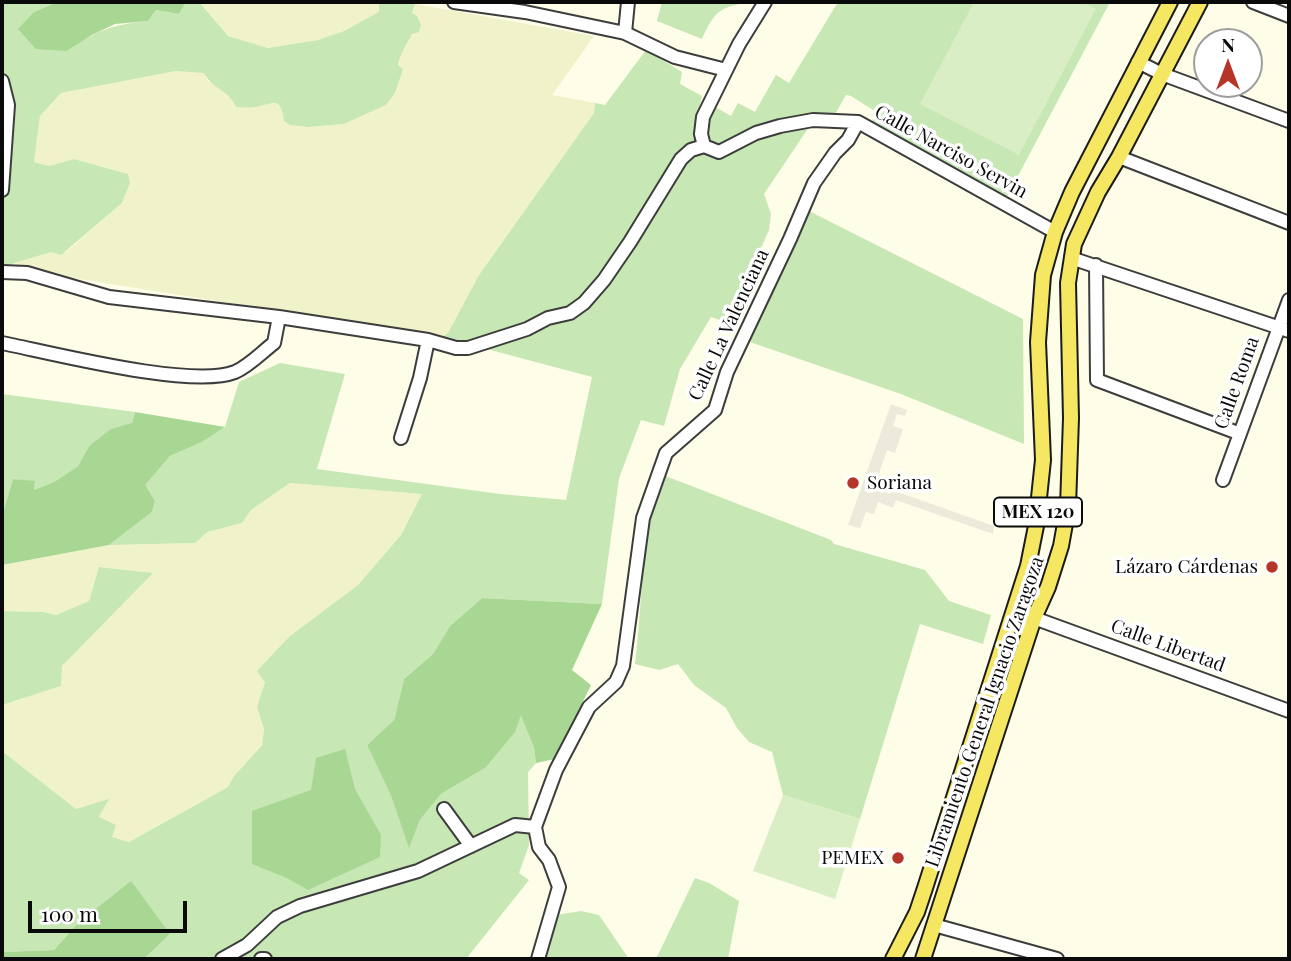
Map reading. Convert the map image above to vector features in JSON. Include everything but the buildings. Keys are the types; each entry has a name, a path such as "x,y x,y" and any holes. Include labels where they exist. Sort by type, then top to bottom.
{"main road":[{"name":"Libramiento General Ignacio Zaragoza","path":"893,959 921,900 1028,566 1036,526 1043,460 1038,342 1043,275 1055,232 1072,192 1170,2"},
{"name":"Libramiento General Ignacio Zaragoza","path":"923,959 1034,618 1048,587 1061,546 1068,507 1071,418 1068,283 1071,258 1081,227 1098,192 1167,76 1200,2"}],"street":[{"path":"458,2 525,12 625,33 675,57 726,70"},
{"path":"625,33 628,2"},
{"path":"2,272 27,273 110,297 278,317 428,340 456,348 468,348 527,329 548,318 569,313 584,303 604,281 681,159 691,150 705,146 701,134 703,117 753,19 765,2"},
{"path":"1253,2 1289,16"},
{"path":"1139,62 1167,76 1289,121"},
{"path":"2,81 8,105 2,190"},
{"name":"Calle Narciso Servin","path":"705,146 719,152 756,133 813,120 858,122 1055,232"},
{"name":"Calle La Valenciana","path":"536,827 556,770 589,707 616,682 623,666 643,518 667,453 715,410 727,372 814,183 835,153 848,140 858,122"},
{"path":"1119,157 1289,223"},
{"path":"1071,258 1284,329"},
{"path":"1096,265 1097,380 1238,433"},
{"name":"Calle Roma","path":"1223,480 1238,433 1284,329 1289,300"},
{"path":"2,344 122,367 212,378 237,371 274,343 278,317"},
{"path":"401,438 421,378 428,340"},
{"name":"Calle Libertad","path":"1034,618 1289,711"},
{"path":"444,809 471,846"},
{"path":"222,959 247,945 277,916 300,906 418,871 515,825 536,827 539,847 549,860 559,887 538,959"},
{"path":"934,925 1057,959"}],"green space":[{"path":"2,2 57,2 34,12 67,51 105,30 148,21 156,10 179,14 186,2 199,2 228,36 268,48 318,40 344,31 379,12 379,3 415,4 412,13 417,16 421,25 419,32 412,34 402,53 398,65 403,69 395,93 386,105 344,124 308,127 290,125 284,121 281,107 275,103 236,107 204,73 176,71 61,93 40,116 34,162 49,166 74,159 128,174 130,183 122,203 61,255 51,252 2,267"},
{"path":"57,2 186,2 179,14 156,10 148,21 115,24 67,51 36,49 18,29 34,12"},
{"path":"199,2 370,2 379,3 380,12 344,31 318,40 268,48 228,36"},
{"path":"662,2 751,2 725,8 715,16 702,39 657,21"},
{"path":"838,2 1110,2 1001,208 867,128 878,113 851,96 846,95 830,123 811,124 764,194 771,214 769,230 728,323 711,317 680,369 664,426 641,420 619,478 602,604 482,598 450,626 433,654 404,679 394,720 367,745 391,796 409,847 420,820 441,794 485,768 521,714 534,748 536,763 528,772 529,845 519,873 529,880 466,959 144,959 170,934 77,924 54,950 2,952 2,751 76,809 109,799 99,817 116,825 112,837 129,842 228,787 234,776 262,745 264,729 257,707 265,682 257,671 290,636 358,585 401,535 422,494 290,483 251,510 242,523 207,532 195,543 109,545 152,512 155,501 144,485 170,456 202,442 225,427 239,382 280,363 345,374 317,469 500,494 566,500 592,377 442,337 448,333 479,275 594,113 595,103 605,105 646,50 682,72 680,84 702,96 699,108 710,114 715,107 731,116 738,103 755,112 776,75 789,83"},
{"path":"974,2 1083,2 1096,9 1019,155 920,104"},
{"path":"415,4 594,36 552,95 595,103 594,113 479,275 448,333 442,337 4,267 51,252 66,252 122,203 130,183 128,174 74,159 49,166 34,162 40,116 61,93 176,71 190,71 204,73 207,80 233,97 256,107 268,102 278,104 283,109 284,121 290,125 308,127 344,124 386,105 395,93 402,70 398,65 400,53 412,34"},
{"path":"809,211 1023,319 1024,444 901,394 747,341"},
{"path":"2,394 135,412 132,423 89,446 78,466 54,482 34,490 35,482 13,479 2,516"},
{"path":"135,412 225,427 202,442 170,456 145,485 155,501 152,512 109,545 2,565 2,516 13,479 35,481 34,490 54,482 78,466 89,446 111,429 132,423"},
{"path":"663,475 831,540 834,544 925,570 949,601 991,615 983,644 920,624 860,819 783,795 772,752 749,742 726,708 694,685 678,664 659,670 635,664 646,545"},
{"path":"290,483 422,494 401,535 358,585 290,636 265,682 257,707 264,729 262,744 234,776 228,787 129,842 111,837 99,817 108,800 76,809 2,751 2,705 61,686 62,666 152,573 99,567 89,601 56,615 2,611 2,565 109,545 195,543 206,532 242,523 251,510"},
{"path":"99,567 153,573 62,666 61,686 2,705 2,611 56,615 89,601"},
{"path":"482,598 602,604 572,670 591,685 555,759 536,763 534,748 521,715 515,732 485,768 441,794 420,820 409,848 391,796 367,745 394,720 404,679 433,654 450,626"},
{"path":"345,749 355,789 381,835 380,857 308,890 252,864 252,811 311,790 316,758"},
{"path":"783,795 860,819 835,899 753,871"},
{"path":"695,878 739,901 728,959 656,959"},
{"path":"131,881 170,934 144,959 2,959 2,952 54,950 77,924"},
{"path":"581,911 599,915 629,959 538,959 550,916"}],"shaded area":[{"path":"891,404 907,410 905,416 897,414 893,426 903,429 895,453 887,450 874,488 890,494 892,490 994,526 993,534 896,500 893,508 878,502 874,514 866,512 860,528 848,525"}],"place":[{"name":"Soriana","path":"853,483"},
{"name":"Lázaro Cárdenas","path":"1272,567"},
{"name":"PEMEX","path":"898,858"}]}
